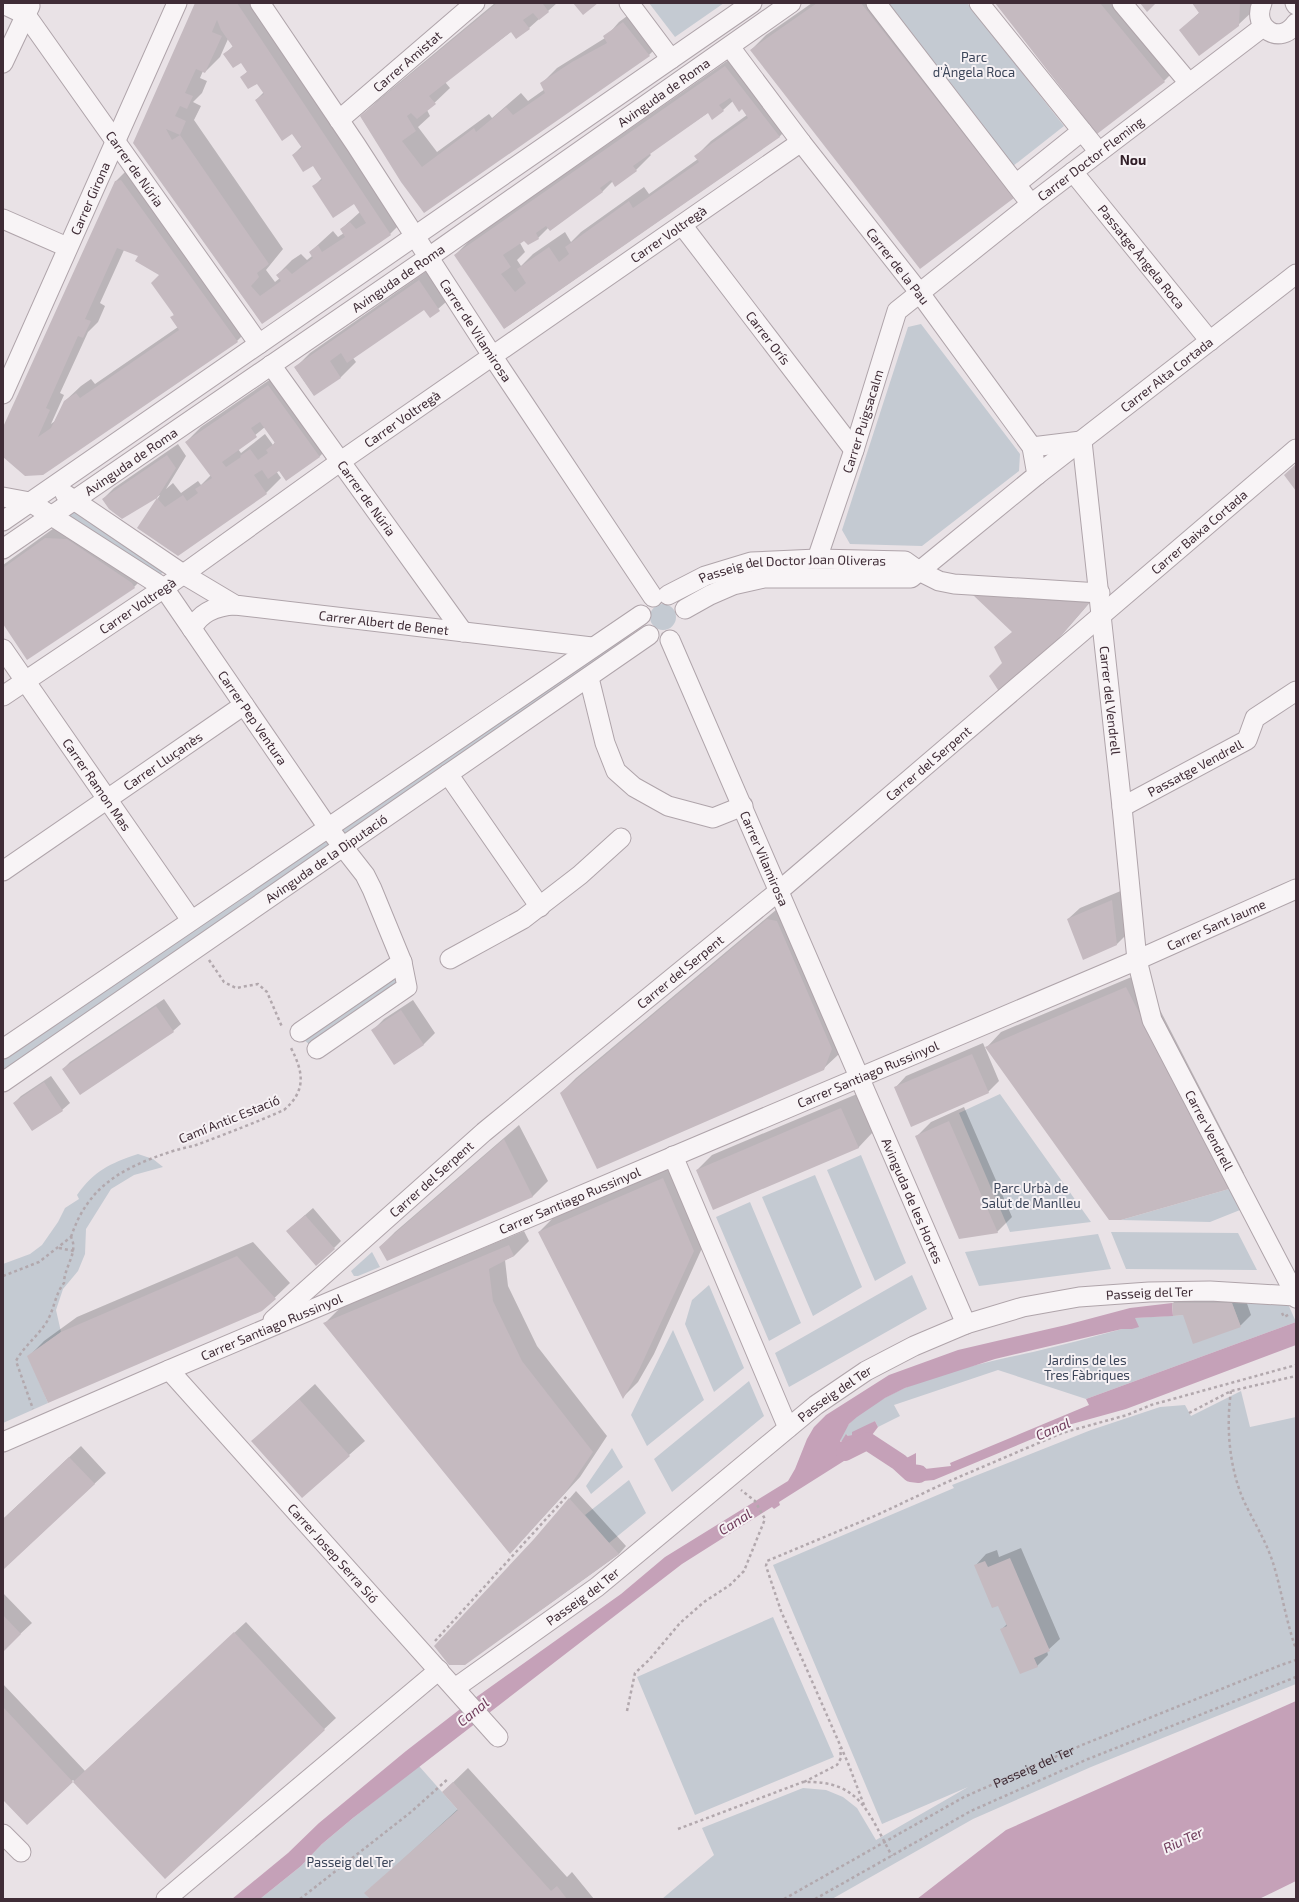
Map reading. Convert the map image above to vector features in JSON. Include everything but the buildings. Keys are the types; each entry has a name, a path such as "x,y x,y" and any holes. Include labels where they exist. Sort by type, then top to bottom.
{"street":[{"name":"Carrer Girona","path":"3,394 176,3"},
{"name":"Carrer de Vilamirosa","path":"260,3 416,235 492,357 661,596"},
{"name":"Carrer Amistat","path":"339,120 475,3"},
{"path":"629,3 671,59"},
{"name":"Avinguda de Roma","path":"3,520 752,3"},
{"name":"Avinguda de Roma","path":"3,549 429,257 791,3"},
{"path":"876,3 1031,204"},
{"path":"979,3 1099,152"},
{"path":"1122,3 1189,83"},
{"path":"1262,3 1259,15 1263,27 1274,33 1280,34 1294,30"},
{"name":"Carrer de Núria","path":"3,4 29,9 115,142 259,344"},
{"path":"3,63 29,9"},
{"name":"Carrer Doctor Fleming","path":"919,292 1031,204 1263,27"},
{"name":"Carrer de la Pau","path":"730,47 801,142 919,292 1032,446"},
{"path":"1016,184 1082,131"},
{"name":"Carrer Voltregà","path":"3,696 164,588 341,461 801,142"},
{"name":"Passatge Àngela Roca","path":"1073,172 1210,341"},
{"path":"3,219 67,247"},
{"name":"Carrer Orís","path":"682,225 854,450"},
{"name":"Carrer Alta Cortada","path":"919,571 1037,475 1296,274"},
{"name":"Carrer Puigsacalm","path":"816,559 854,450 897,311 919,292"},
{"name":"Carrer de Núria","path":"271,365 463,632"},
{"path":"1037,475 1032,446 1082,441"},
{"name":"Carrer del Vendrell","path":"1082,441 1100,594 1137,960"},
{"name":"Carrer Baixa Cortada","path":"1102,615 1296,448"},
{"name":"Carrer Albert de Benet","path":"54,486 183,574 235,605 592,647"},
{"path":"3,496 30,502 164,588"},
{"name":"Passeig del Doctor Joan Oliveras","path":"661,596 705,576 750,562 816,559 905,561 919,571 939,581 954,584 1100,594"},
{"name":"Passeig del Doctor Joan Oliveras","path":"681,626 710,594 764,578 910,578 919,571"},
{"name":"Carrer Pep Ventura","path":"164,588 328,829 343,846 372,889 402,962 407,987 317,1049"},
{"path":"661,596 676,597 681,626 655,639 649,635 641,622 640,615 647,601 661,596"},
{"path":"192,629 196,621 203,615 218,608 235,605"},
{"name":"Avinguda de la Diputació","path":"3,1050 191,920 328,829 640,615"},
{"name":"Carrer del Serpent","path":"261,1331 484,1132 780,890 1102,615"},
{"name":"Carrer Vilamirosa","path":"681,626 743,806 780,890 858,1077"},
{"name":"Avinguda de la Diputació","path":"3,1082 343,846 589,678 649,635"},
{"name":"Carrer Ramon Mas","path":"3,649 191,920"},
{"path":"589,678 605,743 616,771 634,787 668,806 713,818 743,806"},
{"name":"Passatge Vendrell","path":"1122,807 1247,740 1254,718 1296,691"},
{"name":"Carrer Lluçanès","path":"3,871 244,705"},
{"path":"448,774 540,907"},
{"path":"450,959 523,919 540,907 580,876 621,838"},
{"name":"Carrer Sant Jaume","path":"1137,960 1296,889"},
{"name":"Carrer Santiago Russinyol","path":"3,1442 858,1077 1137,960"},
{"name":"Carrer Vendrell","path":"1137,960 1152,1020 1296,1296"},
{"path":"291,1036 402,962"},
{"name":"Avinguda de les Hortes","path":"858,1077 966,1324"},
{"path":"673,1156 788,1428"},
{"name":"Passeig del Ter","path":"455,1688 597,1587 816,1405 866,1372 914,1346 966,1324 1023,1307 1079,1297 1149,1292 1210,1291 1296,1296"},
{"name":"Carrer Josep Serra Sió","path":"169,1370 498,1737"},
{"path":"166,1899 439,1670"},
{"path":"3,1834 22,1852"}],"path":[{"name":"Camí Antic Estació","path":"3,1276 39,1262 59,1248 71,1237 89,1201 103,1184 111,1179 144,1161 199,1144 273,1115 284,1110 292,1102 299,1089 301,1075 298,1061 291,1036 267,992 258,984 236,988 224,982 199,946"},
{"path":"40,1426 24,1387 16,1360 22,1350 42,1329 53,1311 59,1289 64,1283 64,1275 74,1250 74,1244 71,1237"},
{"path":"59,1248 74,1250"},
{"path":"892,1856 864,1805 840,1745 781,1611 766,1566 767,1560 877,1515 946,1483 1062,1433 1127,1415 1151,1405 1296,1365"},
{"path":"1189,1413 1231,1391 1296,1376"},
{"path":"1231,1391 1228,1425 1234,1476 1243,1498 1262,1534 1274,1566 1288,1629 1296,1649"},
{"path":"424,1653 566,1496"},
{"path":"628,1711 635,1673 649,1660 680,1623 704,1602 730,1585 744,1571 765,1519 756,1501"},
{"name":"Passeig del Ter","path":"784,1899 964,1797 1082,1745 1296,1660"},
{"name":"Passeig del Ter","path":"815,1899 978,1808 1088,1759 1296,1676"},
{"path":"678,1829 803,1782 837,1765 841,1758 840,1745"},
{"path":"300,1899 411,1812 449,1778"},
{"path":"803,1782 820,1782 845,1789 856,1796 864,1805"}],"green space":[{"path":"649,3 724,3 675,37"},
{"name":"Parc d'Àngela Roca","path":"885,3 967,3 1064,126 1013,166"},
{"path":"921,324 1020,454 1019,471 922,546 850,544 842,530 908,327"},
{"path":"73,508 165,571 158,576 64,514"},
{"path":"663,604 672,608 676,617 672,626 663,630 654,626 650,617 654,608"},
{"path":"627,631 633,641 345,838 338,830"},
{"path":"327,836 334,845 3,1073 3,1057"},
{"path":"396,974 397,984 310,1045 303,1039"},
{"name":"Parc Urbà de Salut de Manlleu","path":"1000,1094 1091,1222 1010,1232 959,1113"},
{"path":"138,1154 153,1159 163,1167 134,1175 111,1189 86,1229 85,1254 78,1271 63,1289 56,1310 61,1332 28,1356 48,1403 3,1423 3,1264 30,1254 42,1245 58,1222 65,1208 79,1199 77,1195 90,1179 103,1169"},
{"path":"861,1155 906,1263 875,1281 827,1170"},
{"path":"815,1175 862,1287 813,1316 762,1197"},
{"path":"1229,1189 1240,1210 1210,1222 1121,1220"},
{"path":"750,1202 801,1323 769,1341 716,1217"},
{"path":"1111,1232 1238,1233 1257,1270 1126,1269"},
{"path":"1098,1234 1111,1269 979,1286 965,1252"},
{"path":"372,1252 380,1267 358,1276 354,1276 351,1271"},
{"path":"912,1275 927,1309 789,1387 775,1353"},
{"path":"709,1285 744,1368 714,1392 685,1324 692,1300"},
{"name":"Jardins de les Tres Fàbriques","path":"1232,1303 1288,1304 1296,1322 1086,1399 998,1370 894,1405 900,1416 878,1427 875,1421 848,1437 847,1434 843,1441 840,1441 848,1425 868,1408 888,1396 936,1376 1122,1329 1132,1329 1135,1318 1183,1315 1241,1327"},
{"path":"673,1330 704,1400 647,1446 631,1415"},
{"path":"749,1381 764,1416 672,1492 654,1459"},
{"path":"1241,1391 1250,1427 1296,1417 1296,1684 1091,1767 973,1819 832,1899 662,1899 714,1855 702,1828 803,1788 826,1790 843,1797 857,1808 876,1840 968,1787 882,1824 773,1565 954,1488 952,1485 1091,1430 1160,1407 1185,1405 1191,1416"},
{"path":"612,1448 623,1467 591,1494 586,1486"},
{"path":"629,1480 646,1513 609,1543 585,1515"},
{"path":"773,1617 834,1757 695,1815 637,1677"},
{"name":"Passeig del Ter","path":"419,1766 458,1810 365,1893 370,1899 260,1899 301,1866 322,1844 353,1818"}],"water":[{"path":"1172,1303 1173,1316 1135,1318 1139,1327 1122,1329 995,1359 905,1388 885,1398 849,1424 840,1441 841,1442 846,1434 848,1436 852,1435 852,1432 875,1421 878,1427 857,1455 855,1454 779,1502 780,1505 774,1509 772,1507 682,1564 353,1818 322,1844 301,1866 260,1899 232,1899 288,1853 319,1823 406,1751 468,1703 621,1594 665,1557 788,1481 814,1427 826,1415 889,1375 958,1350 1066,1325 1130,1308"},
{"path":"1296,1322 1296,1345 1126,1409 1061,1427 934,1480 923,1481 902,1476 899,1462 916,1453 916,1470 951,1466 950,1463 1089,1405 1086,1399"},
{"name":"Riu Ter","path":"1296,1701 1296,1881 1259,1899 917,1899 1006,1830"}],"waterway":[{"name":"Canal","path":"845,1452 867,1441 899,1462 911,1473 919,1474"}],"district":[{"name":"Nou","path":"1133,160"}]}
